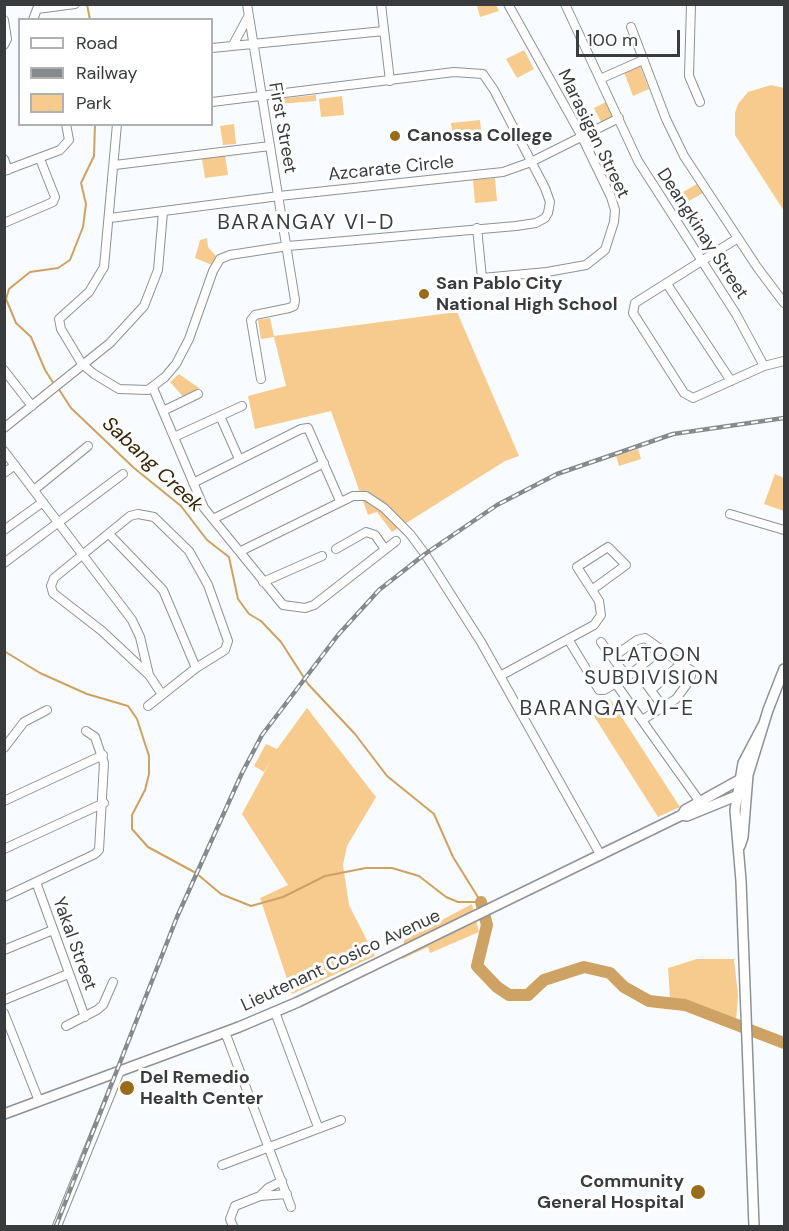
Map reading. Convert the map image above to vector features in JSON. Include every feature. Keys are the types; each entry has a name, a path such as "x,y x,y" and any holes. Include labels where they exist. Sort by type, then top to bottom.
{"main road":[{"path":"741,794 784,669"},
{"path":"754,1227 740,846 743,837 741,794 738,782 750,745 763,725"},
{"name":"Lieutenant Cosico Avenue","path":"682,815 684,810 748,775"},
{"name":"Lieutenant Cosico Avenue","path":"4,1114 275,1012 409,950 682,815 687,816 741,794"}],"street":[{"path":"34,18 37,9 75,4"},
{"name":"First Street","path":"248,4 295,300 294,306 255,315 251,320 261,379"},
{"path":"381,4 390,81"},
{"name":"Marasigan Street","path":"477,228 482,278 572,269 586,265 605,250 610,240 615,210 581,135 508,4"},
{"name":"Deangkinay Street","path":"565,4 652,187 745,328 764,366"},
{"path":"691,4 689,76 700,102"},
{"path":"233,45 249,15"},
{"path":"4,20 7,39 4,45"},
{"path":"631,27 666,119 684,156 784,303"},
{"path":"213,48 384,32"},
{"path":"600,80 643,60"},
{"path":"117,126 104,267 99,278 59,319 61,328 82,364 94,374 119,388 153,388 176,364 189,339 213,271 220,259 244,251 516,226 545,218 550,202 494,90 483,74 454,72 213,102"},
{"name":"Azcarate Circle","path":"110,218 279,196 503,172 531,162 619,118"},
{"path":"4,159 6,170 40,159 66,145 69,140 66,126"},
{"path":"115,165 270,146"},
{"path":"4,223 53,202 55,197 40,159"},
{"path":"4,428 117,337 144,306 158,270 163,212"},
{"path":"738,238 635,303 633,313 684,393 693,398 764,366 784,361"},
{"path":"667,284 730,381"},
{"path":"4,370 32,406"},
{"path":"153,388 193,483 213,519 283,605 305,608 314,605 396,541"},
{"path":"163,411 198,394"},
{"path":"174,437 242,406"},
{"path":"220,416 239,459"},
{"path":"193,483 239,459 308,428 340,501"},
{"path":"34,490 88,446"},
{"path":"4,450 132,620 140,637 149,675"},
{"path":"213,519 324,463"},
{"path":"4,473 15,465"},
{"path":"6,560 59,524 123,474"},
{"path":"241,551 353,496 366,496 374,500 410,534 500,676 600,854"},
{"path":"4,530 43,502"},
{"path":"148,706 161,693 228,646 199,566 189,551 154,517 138,514 130,516 54,578 51,586 53,593 102,632 149,675 161,693"},
{"path":"730,514 784,530"},
{"path":"336,549 366,532 375,535 385,549"},
{"path":"109,534 163,590 196,668"},
{"path":"500,676 594,625 601,615 599,601 576,567 608,547 626,564 593,589"},
{"path":"263,582 322,556"},
{"path":"612,657 641,638 692,671 690,680 675,699 642,720"},
{"path":"568,639 599,690 627,677 661,650"},
{"path":"601,642 627,677"},
{"path":"651,690 682,663"},
{"path":"636,670 663,706"},
{"path":"616,684 700,802"},
{"path":"4,748 24,722 47,710"},
{"path":"4,897 95,854 99,849 104,802 103,755 96,738 86,731"},
{"path":"4,801 103,755"},
{"path":"4,849 104,802"},
{"name":"Yakal Street","path":"36,882 85,1017"},
{"path":"4,951 53,930"},
{"path":"4,1000 68,974"},
{"path":"66,1026 103,1005 113,982"},
{"path":"275,1012 318,1127"},
{"path":"4,1013 39,1101"},
{"path":"225,1032 291,1207"},
{"path":"57,1227 120,1071"},
{"path":"222,1165 341,1120"},
{"path":"260,1196 268,1188 282,1181"},
{"path":"233,1227 230,1219 235,1206 260,1196 287,1194"}],"green space":[{"path":"477,5 496,5 499,11 480,17"},
{"path":"524,50 534,69 517,78 506,59"},
{"path":"640,66 649,89 633,96 624,72"},
{"path":"771,85 784,88 784,211 735,135 735,113 738,104 748,92"},
{"path":"316,95 316,101 278,104 278,99"},
{"path":"342,96 344,115 321,117 319,99"},
{"path":"608,101 615,115 601,122 594,108"},
{"path":"480,120 482,137 453,140 451,123"},
{"path":"234,124 236,144 223,145 220,126"},
{"path":"225,155 228,175 205,178 202,159"},
{"path":"495,178 497,201 475,203 473,180"},
{"path":"697,184 703,193 689,201 683,192"},
{"path":"207,238 208,247 216,256 212,265 195,258 200,240"},
{"path":"457,312 519,456 505,461 392,532 377,512 368,515 331,411 255,429 248,396 286,386 274,337 261,339 258,320 270,318 274,336"},
{"path":"179,374 199,388 186,400 170,382"},
{"path":"638,449 641,459 619,466 616,456"},
{"path":"775,474 784,478 784,511 764,504"},
{"path":"610,699 680,807 658,817 590,710"},
{"path":"307,708 376,797 347,846 343,865 349,905 375,956 292,994 260,898 288,885 242,814 271,760 264,772 254,766 266,744 277,749"},
{"path":"472,904 479,932 430,953 428,947 402,959 404,940"},
{"path":"697,959 734,959 738,995 736,1022 670,998 668,968"}],"waterway":[{"name":"Sabang Creek","path":"87,4 90,18"},
{"name":"Sabang Creek","path":"54,384 45,370 31,337 16,323 6,299 9,289 30,272 58,268 70,260 83,227 86,204 81,183 94,156 95,126"},
{"name":"Sabang Creek","path":"58,388 71,408 134,468 181,506 207,540 229,557 238,599 249,614 261,621 281,642 308,684 355,734 387,776 434,814 453,857 481,902"},
{"path":"4,651 40,673 87,694 128,706 137,719 149,756 149,774 145,790 132,815 132,829 148,847 196,873 221,894 251,906 283,897 325,876 366,868 392,868 419,876 446,897 458,902 481,902"},
{"path":"481,902 487,925 477,966 497,987 509,995 528,995 544,980 584,967 610,973 624,987 649,1001 685,1005 784,1043"}],"railway":[{"path":"56,1226 177,917 242,773 262,735 338,635 379,590 425,554 497,505 557,474 673,434 784,418"}],"place":[{"name":"Canossa College","path":"395,136"},
{"name":"San Pablo City National High School","path":"424,294"},
{"name":"Del Remedio Health Center","path":"127,1088"},
{"name":"Community General Hospital","path":"698,1192"}],"district":[{"name":"BARANGAY VI-D","path":"306,223"},
{"name":"PLATOON SUBDIVISION","path":"652,668"},
{"name":"BARANGAY VI-E","path":"607,709"}]}
